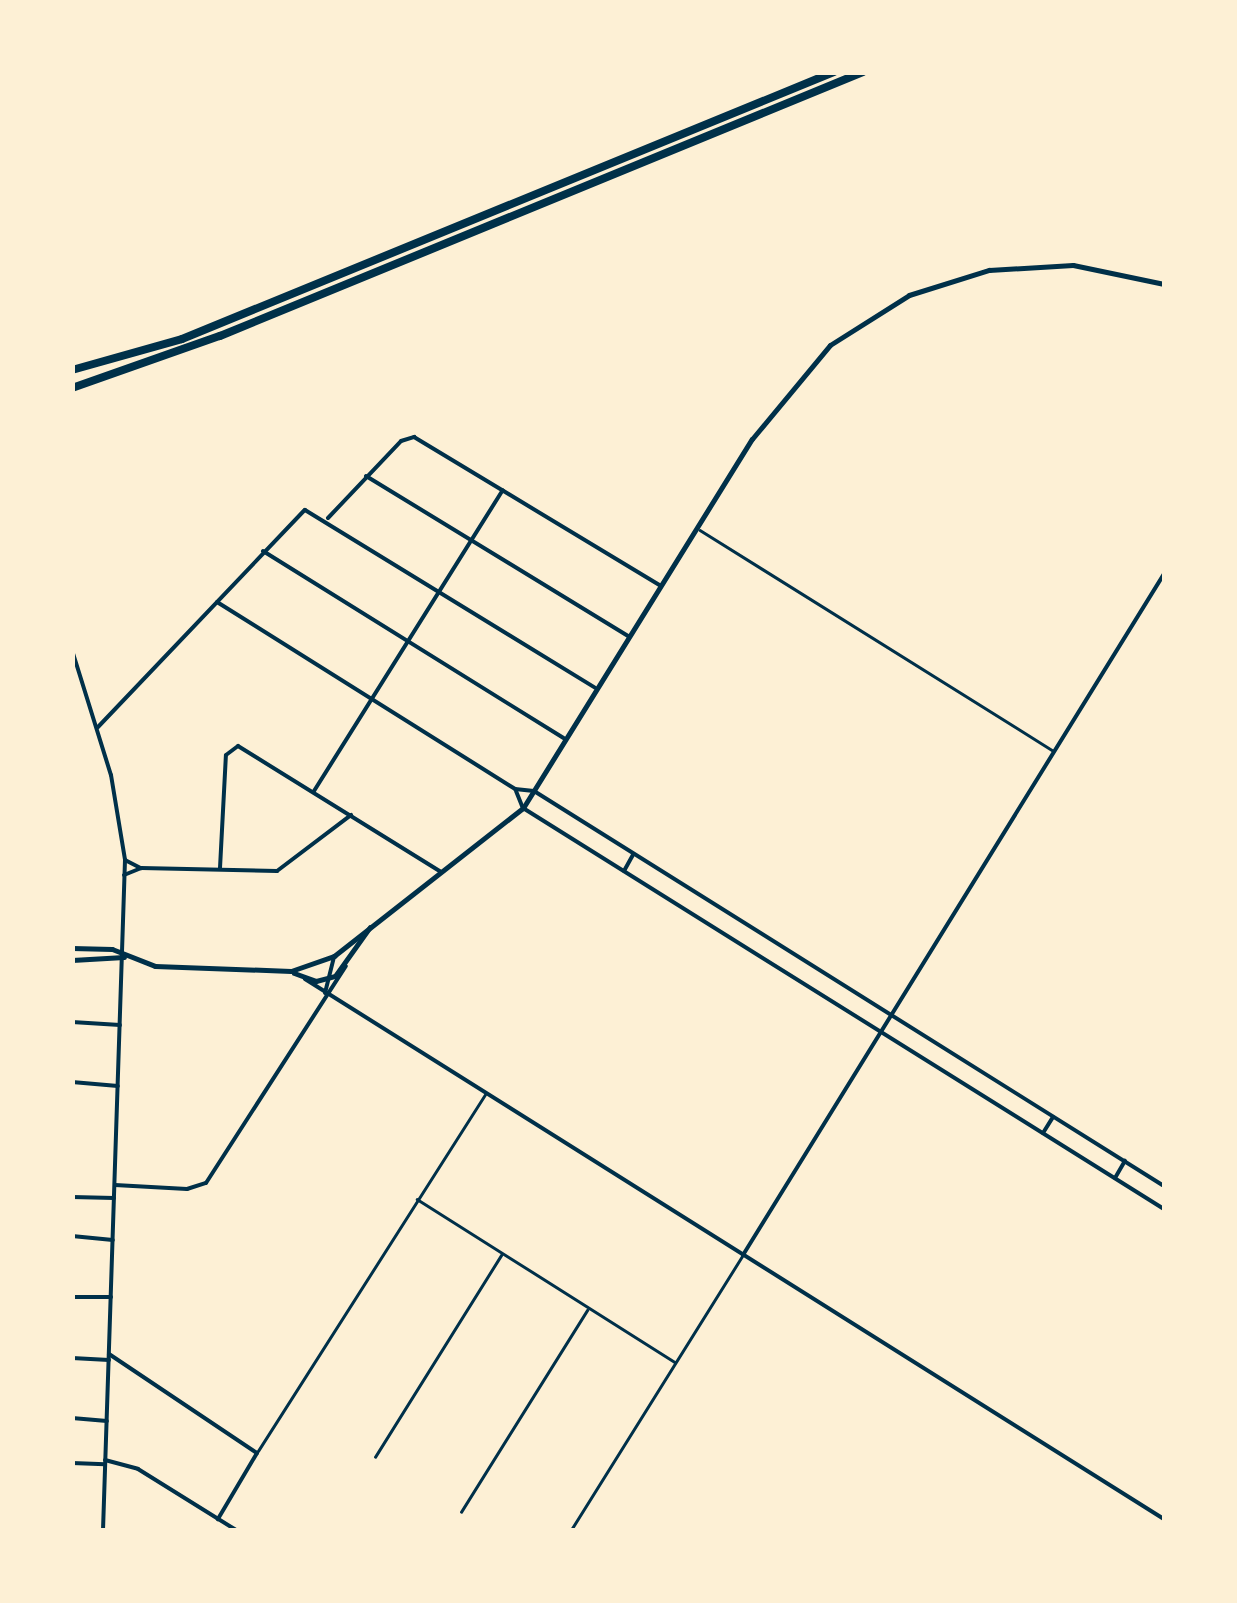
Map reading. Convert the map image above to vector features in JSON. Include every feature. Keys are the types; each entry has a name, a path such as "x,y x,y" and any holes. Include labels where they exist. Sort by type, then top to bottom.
{"highway":[{"path":"72,370 182,340 834,72"},
{"path":"72,388 220,336 862,72"}],"street":[{"path":"72,948 112,949 124,957 156,966 291,971 334,956 523,808 628,636 805,369 890,305 973,273 1014,267 1100,268 1164,284"},
{"path":"328,518 401,440 414,437 661,586"},
{"path":"366,476 628,636"},
{"path":"314,790 504,490"},
{"path":"98,727 301,511 328,518 595,688"},
{"path":"263,551 564,738"},
{"path":"742,1255 1164,574"},
{"path":"217,602 516,788 534,791 1164,1186"},
{"path":"72,650 98,727 125,860 103,1530"},
{"path":"220,868 226,755 245,748 441,872"},
{"path":"516,788 523,808 1164,1209"},
{"path":"124,874 141,868 285,868 351,815"},
{"path":"624,871 633,854"},
{"path":"125,860 141,868"},
{"path":"115,1184 187,1189 206,1183 372,924"},
{"path":"325,993 334,956"},
{"path":"72,960 124,957"},
{"path":"305,979 326,980 346,966"},
{"path":"291,971 1164,1519"},
{"path":"72,1022 120,1025"},
{"path":"72,1082 118,1086"},
{"path":"1043,1133 1053,1116"},
{"path":"1115,1178 1125,1161"},
{"path":"72,1197 114,1198"},
{"path":"72,1236 113,1240"},
{"path":"72,1296 111,1297"},
{"path":"72,1358 109,1357 257,1453 218,1519"},
{"path":"72,1418 107,1421"},
{"path":"72,1463 106,1462 138,1470 236,1530"}],"lane":[{"path":"698,528 1055,752"},
{"path":"257,1453 486,1093"},
{"path":"417,1199 676,1363"},
{"path":"375,1457 502,1253"},
{"path":"571,1530 742,1255"},
{"path":"460,1512 588,1308"}]}
